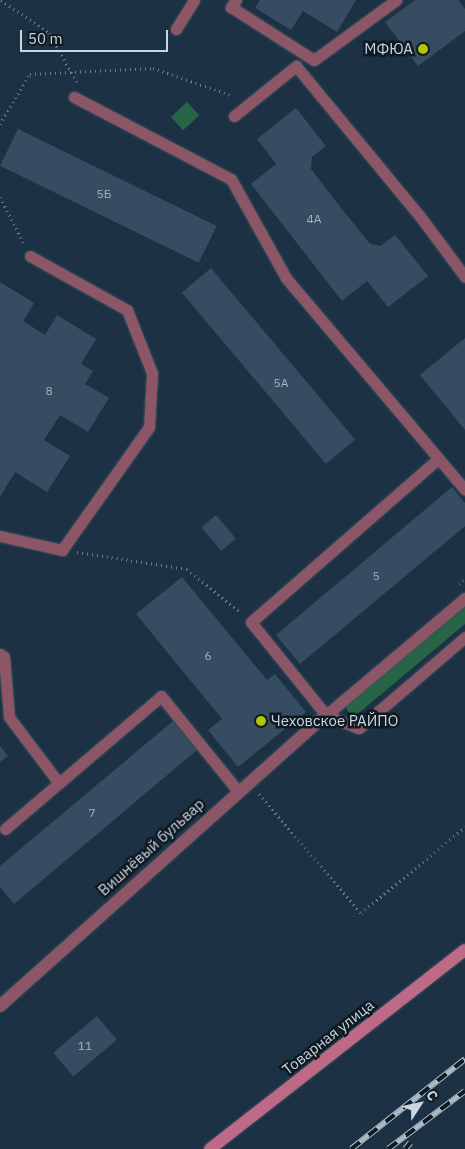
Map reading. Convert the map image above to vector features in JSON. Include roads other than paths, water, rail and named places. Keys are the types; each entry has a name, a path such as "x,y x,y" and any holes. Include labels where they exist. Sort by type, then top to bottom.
{"street":[{"name":"Вишнёвый бульвар","path":"0,1006 238,790 326,715"},
{"name":"Товарная улица","path":"210,1149 465,950"}],"lane":[{"path":"176,30 194,0"},
{"path":"236,0 231,7 314,60 396,0"},
{"path":"234,116 296,66 419,215 465,277"},
{"path":"80,99 231,179 286,278 437,460 465,490"},
{"path":"0,536 62,550 149,427 152,373 127,310 30,256"},
{"path":"437,460 251,622 326,715 359,728 465,636"},
{"name":"Вишнёвый бульвар","path":"326,715 465,598"},
{"path":"0,654 4,658 9,717 59,783"},
{"path":"6,829 161,696 238,790"}],"railway":[{"path":"351,1149 465,1059"},
{"path":"388,1149 465,1091"},
{"path":"405,1149 410,1143"}],"place":[{"name":"МФЮА","path":"423,49"},
{"name":"Чеховское РАЙПО","path":"261,721"}]}
